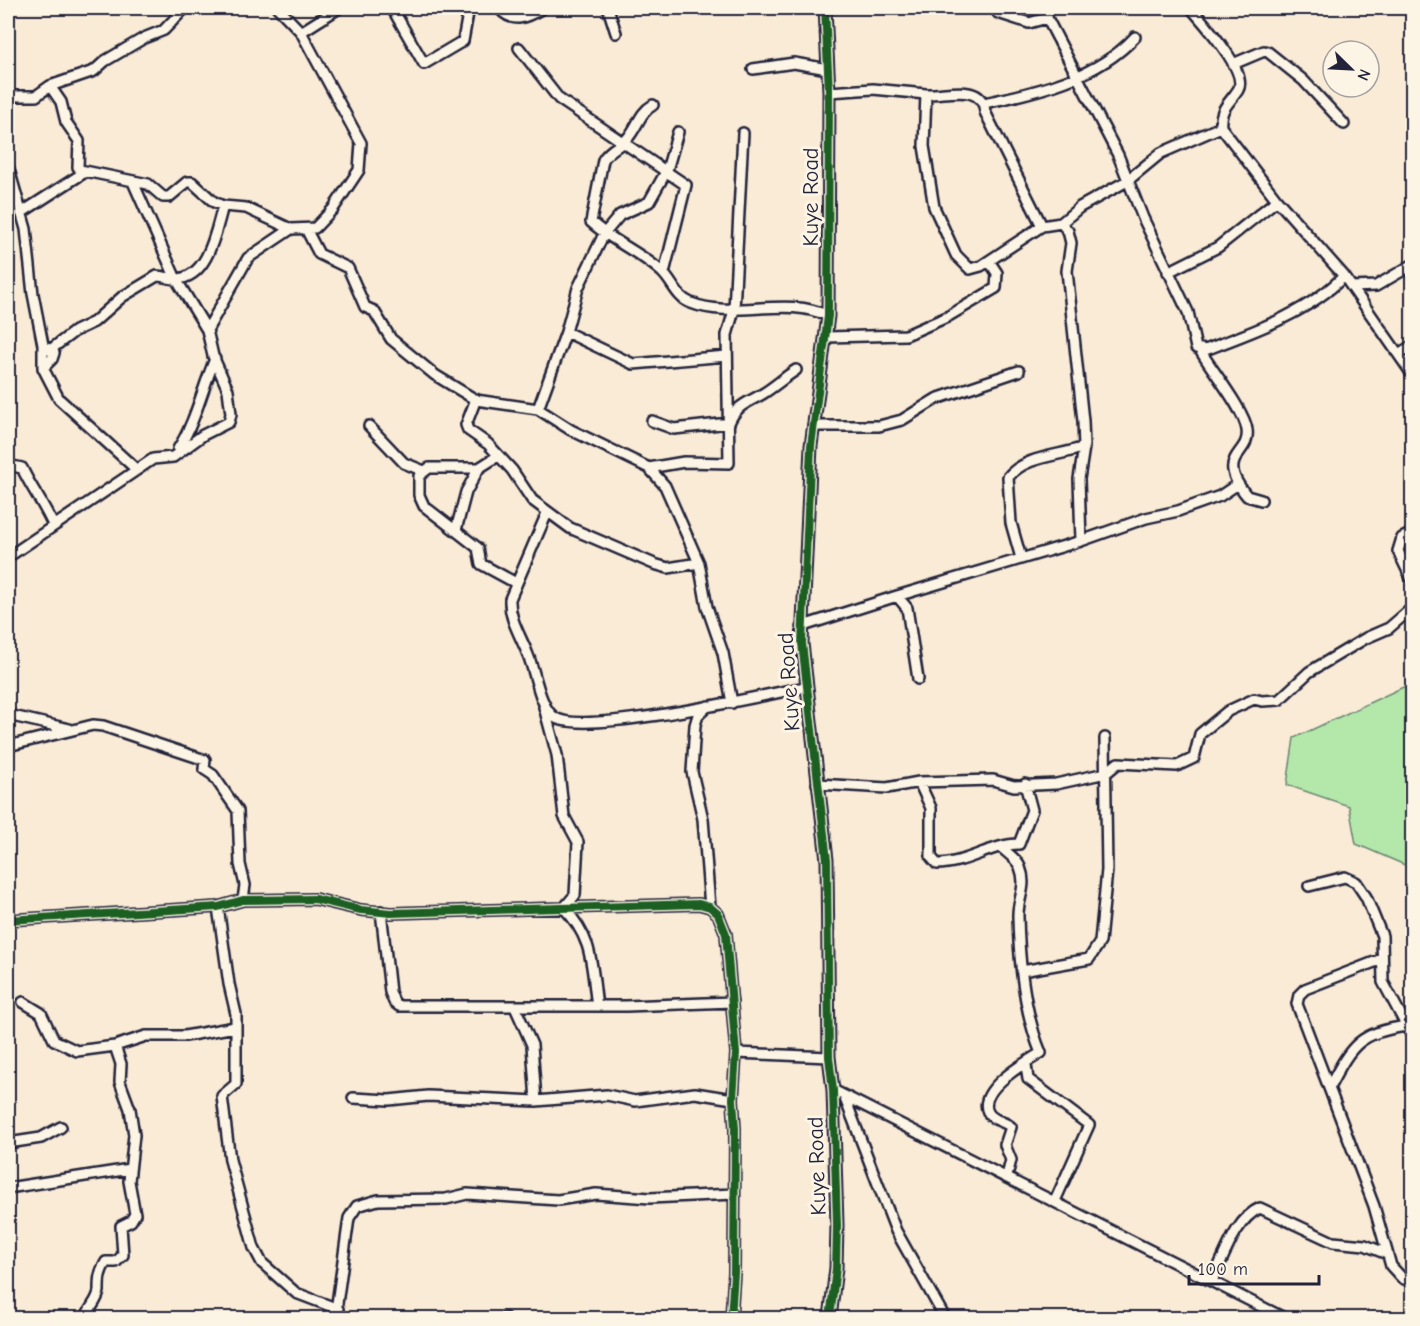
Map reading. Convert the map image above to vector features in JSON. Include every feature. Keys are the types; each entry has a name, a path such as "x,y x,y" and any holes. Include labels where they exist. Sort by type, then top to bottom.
{"street":[{"path":"8,96 36,96 50,86 94,71 105,61 144,38 164,30 184,8"},
{"path":"50,86 61,102 66,122 79,141 78,167 85,172 148,184 163,197 169,197 186,183 192,182 214,202 223,206 246,208 291,229 315,228 333,209 359,170 362,155 361,143 347,113 301,32 278,8"},
{"path":"301,32 339,8"},
{"path":"392,8 424,64 462,41 469,8"},
{"path":"499,8 510,18 516,19 543,8"},
{"path":"608,8 616,33"},
{"name":"Kuye Road","path":"825,8 829,92 828,315 827,337 813,426 802,626 805,687 827,861 829,1057 833,1090 836,1246 830,1318"},
{"path":"999,8 998,13 1029,23 1047,18"},
{"path":"1048,8 1047,18 1106,128 1127,181 1188,312 1196,348 1200,350 1244,418 1248,432 1246,441 1235,456 1232,468 1238,484 1247,496 1261,500"},
{"path":"1191,8 1233,64 1240,82 1222,110 1221,127 1277,200 1352,286 1413,374"},
{"path":"984,103 1016,97 1078,75 1086,75 1110,60 1135,37"},
{"path":"519,48 559,99 609,135 625,141 686,185 664,273"},
{"path":"1233,64 1268,52 1303,80 1344,124"},
{"path":"753,69 794,63 828,69"},
{"path":"829,92 873,89 926,94 944,92 977,95 984,103 985,112 1042,226"},
{"path":"926,94 924,147 934,207 950,244 966,267 976,267 989,261 1042,226 1061,223 1080,207 1127,181 1161,153 1221,127"},
{"path":"653,105 645,110 625,141 606,154 591,222 604,234 664,273 679,296 691,303 734,310 803,308 828,315"},
{"path":"538,409 566,332 578,288 604,234 620,215 649,202 667,170 678,132"},
{"path":"649,468 684,462 729,463 727,335 734,310 743,134"},
{"path":"8,166 27,238 38,330 46,347 43,368 59,399 137,470"},
{"path":"21,213 85,172"},
{"path":"8,557 153,459 174,457 203,435 229,422 228,390 215,359 207,330 176,279 133,182"},
{"path":"1168,272 1218,247 1277,200"},
{"path":"46,347 94,322 122,297 157,276 176,279 191,274 203,261 213,243 223,206"},
{"path":"1061,223 1068,231 1071,243 1067,271 1084,447 1079,479 1081,541"},
{"path":"207,330 248,258 291,229"},
{"path":"306,230 319,254 348,268 364,307 374,311 391,339 435,375 476,399 538,409 562,426 649,468 665,486 699,563 707,607 723,653 732,703"},
{"path":"827,337 894,336 929,326 996,288 997,273 989,261"},
{"path":"1352,286 1376,286 1413,265"},
{"path":"1200,350 1242,337 1277,320 1323,296 1344,276"},
{"path":"566,332 633,364 727,356"},
{"path":"1400,354 1413,346"},
{"path":"174,457 187,435 215,359"},
{"path":"729,423 733,413 741,404 764,393 796,370"},
{"path":"813,426 879,426 902,420 936,399 1019,371"},
{"path":"476,399 466,425 468,430 488,444 512,470 532,500 547,513 570,528 654,564 668,568 699,563"},
{"path":"652,422 674,429 729,423"},
{"path":"369,426 404,463 424,471"},
{"path":"1021,558 1011,523 1008,477 1017,467 1034,460 1084,447"},
{"path":"456,530 466,492 479,468 498,456"},
{"path":"8,465 22,468 31,488 44,502 53,525"},
{"path":"479,468 429,468 419,476 419,495 424,506 478,548 481,564 516,583"},
{"path":"802,626 1207,501 1238,484"},
{"path":"547,513 516,583 510,599 510,611 528,654 557,755 564,816 578,842 575,896 564,908"},
{"path":"1413,532 1402,538 1398,551 1413,580"},
{"path":"897,597 907,608 918,679"},
{"path":"817,784 886,788 919,782 993,780 1014,786 1056,784 1106,773 1118,763 1177,766 1194,758 1200,734 1228,711 1254,699 1279,700 1309,672 1366,638 1389,628 1413,608"},
{"path":"544,706 554,717 578,723 664,714 732,703 805,687"},
{"path":"710,705 698,715 694,725 692,772 703,819 710,907"},
{"path":"8,715 72,730"},
{"path":"8,746 72,730 103,726 205,760 204,769 213,775 238,811 240,864 245,885 243,900"},
{"path":"1022,971 1089,958 1100,942 1107,870 1105,738"},
{"path":"919,782 931,808 931,858 934,863 943,864 1001,847 1004,844 1019,844 1032,810 1025,784"},
{"path":"1001,847 1016,861 1023,878 1023,894 1018,911 1022,971 1030,1017 1041,1053 996,1085 987,1097 986,1104 992,1117 1011,1127 1005,1145 1011,1160 1006,1176"},
{"path":"1309,886 1345,877 1353,878 1366,897 1379,924 1382,936 1383,982 1413,1036"},
{"path":"8,920 218,907 243,900 315,899 361,910 391,913 699,904 710,907 718,914 726,934 736,1053 733,1099 735,1129 734,1273 731,1318"},
{"path":"218,907 229,984 236,1014 236,1084 222,1096 230,1160 254,1248 262,1263 296,1293 336,1314 349,1218 357,1206 378,1200 446,1199 467,1194 558,1200 596,1194 650,1198 734,1194"},
{"path":"564,908 583,930 597,1006"},
{"path":"381,911 390,992 394,1002 399,1006 597,1006 732,1002"},
{"path":"1382,958 1305,989 1299,995 1297,1004 1316,1061 1330,1086 1340,1120 1374,1206 1391,1266 1402,1278 1413,1282"},
{"path":"23,1002 40,1013 50,1035 62,1046 84,1052 116,1046 134,1038 185,1036 235,1027"},
{"path":"515,1006 532,1045 536,1101"},
{"path":"1330,1086 1344,1058 1359,1040 1391,1028 1407,1026"},
{"path":"86,1318 99,1291 97,1280 106,1262 116,1263 123,1255 121,1226 131,1221 135,1214 130,1197 130,1169 134,1135 130,1109 120,1082 121,1064 116,1046"},
{"path":"736,1053 829,1057"},
{"path":"1026,1065 1028,1079 1089,1125 1055,1201"},
{"path":"833,1090 1284,1318"},
{"path":"353,1098 389,1100 428,1096 536,1101 590,1095 635,1101 696,1093 733,1099"},
{"path":"844,1096 896,1231 945,1318"},
{"path":"8,1143 41,1138 61,1127"},
{"path":"8,1188 130,1169"},
{"path":"1212,1281 1243,1222 1250,1213 1260,1208 1333,1242 1365,1245 1388,1254"}],"green space":[{"path":"1412,683 1412,868 1356,844 1349,806 1287,785 1294,738"}],"cycle path":[{"path":"825,8 829,92 828,316 811,446 802,643 827,860 829,1057 833,1090 837,1225 836,1268 830,1318"},
{"path":"8,920 218,907 243,900 315,899 361,910 391,913 699,904 710,907 718,914 726,934 736,1053 733,1099 735,1129 734,1273 731,1318"}]}
